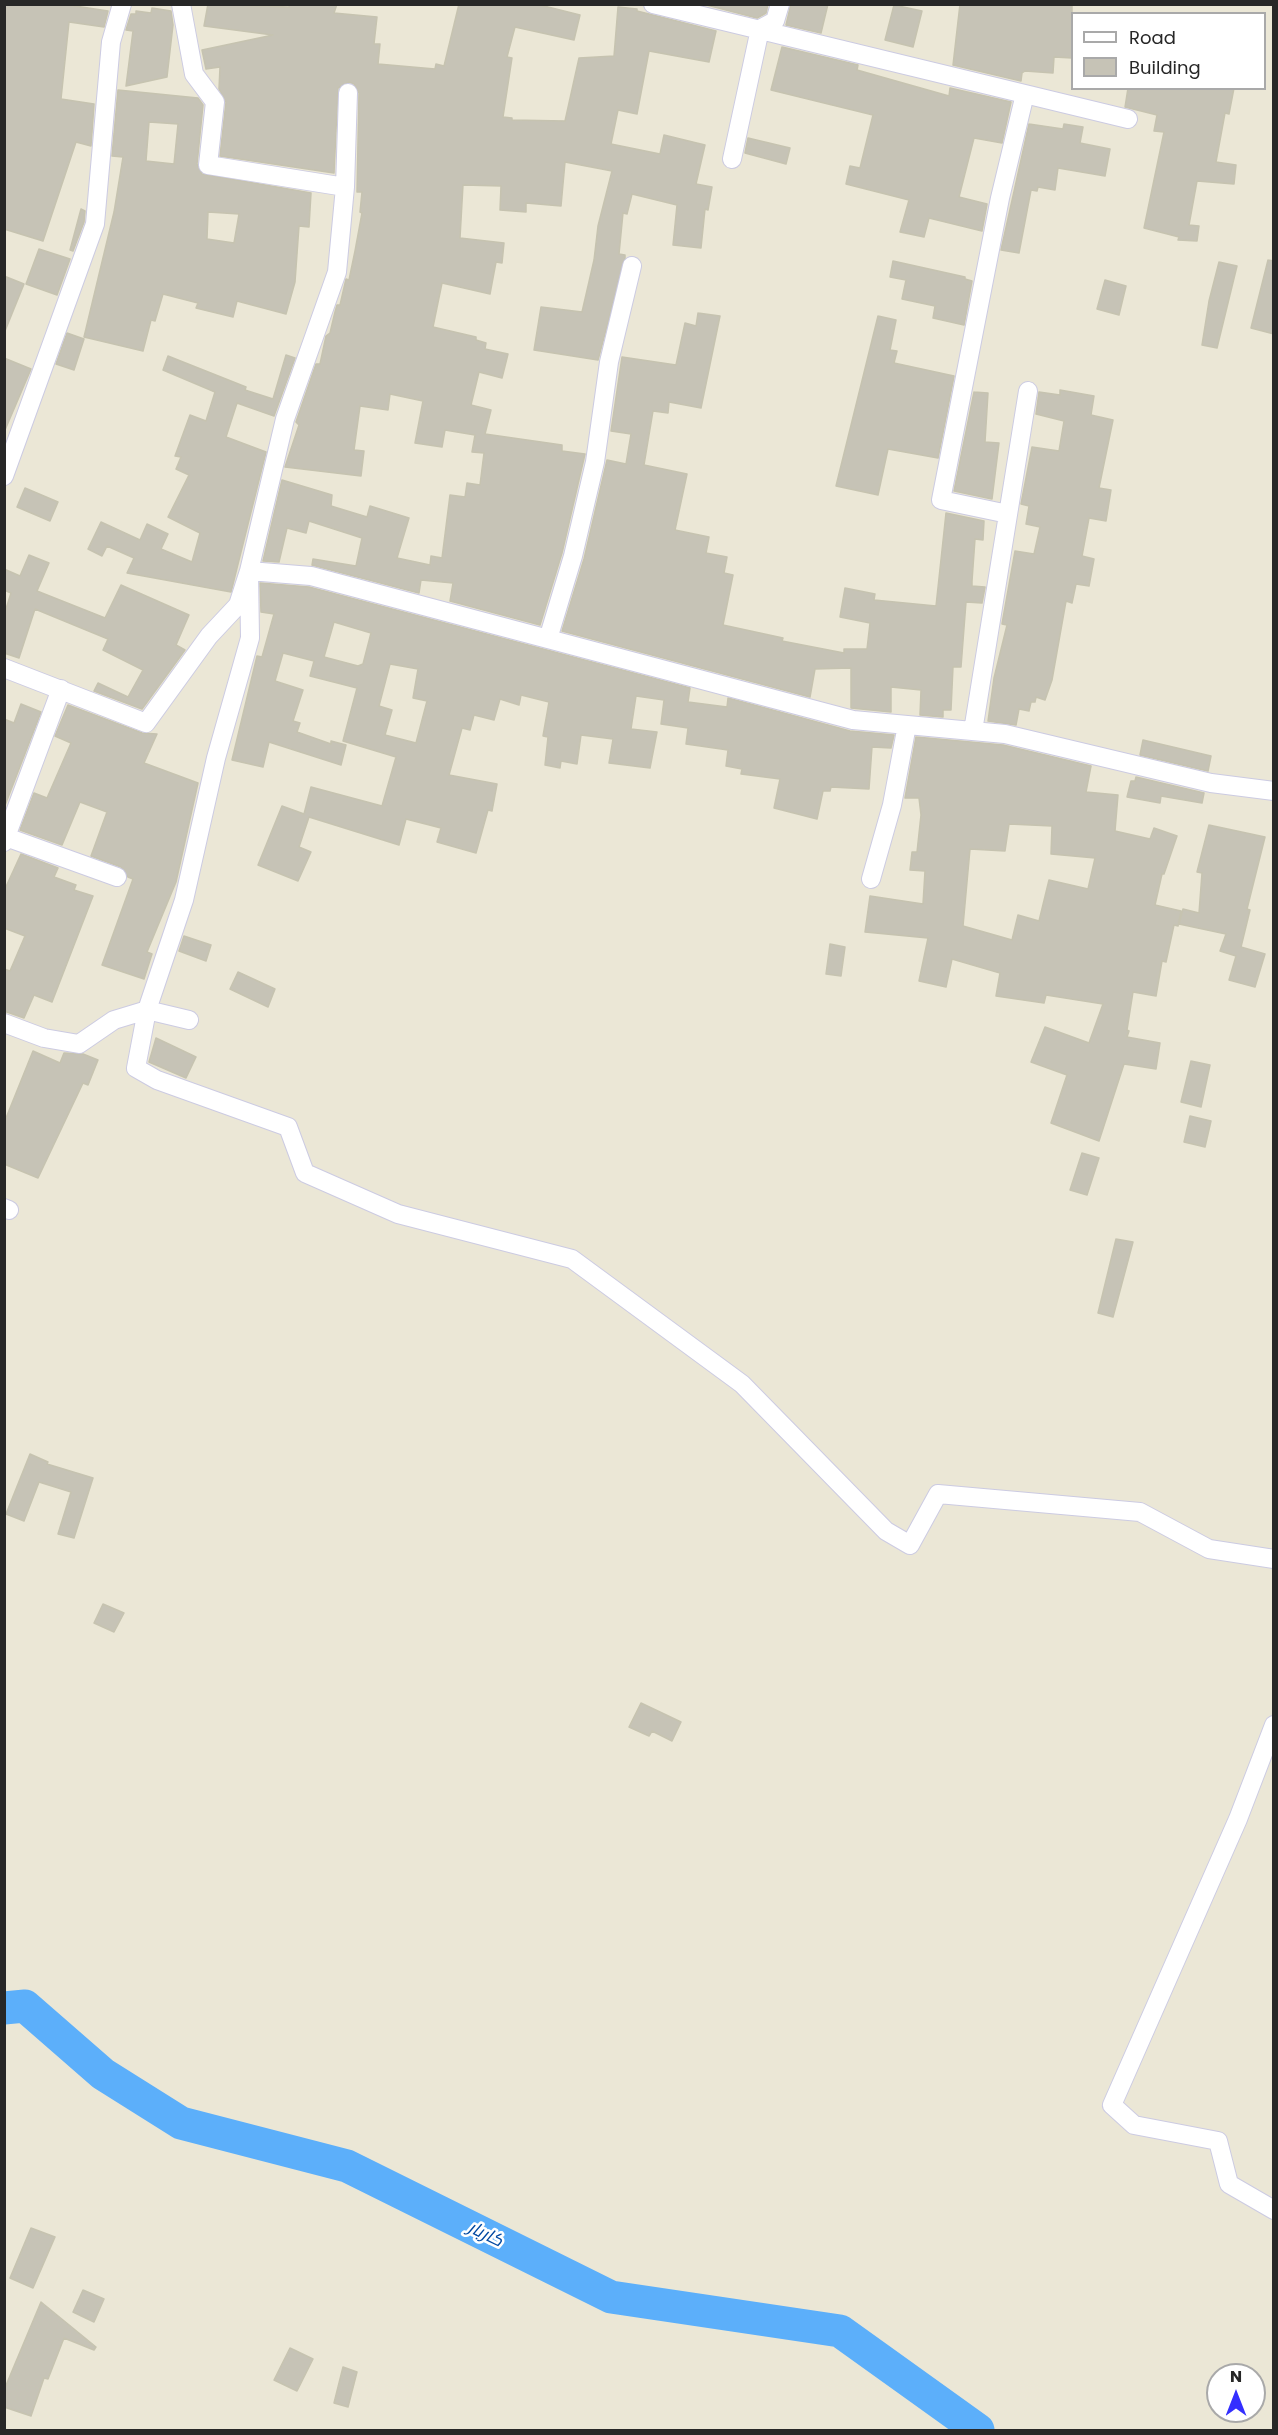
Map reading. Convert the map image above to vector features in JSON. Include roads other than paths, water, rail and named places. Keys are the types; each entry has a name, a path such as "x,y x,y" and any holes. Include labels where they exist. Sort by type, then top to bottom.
{"street":[{"path":"4,476 95,224 111,42 123,4"},
{"path":"181,4 194,74 215,102 208,165 345,187"},
{"path":"652,4 1128,119"},
{"path":"732,159 760,30 775,21 780,4"},
{"path":"4,668 146,723 209,636 238,605 249,571 285,419 337,272 345,187 348,93"},
{"path":"1008,514 940,500 1000,198 1026,94"},
{"path":"548,639 573,556 595,462 609,362 632,266"},
{"path":"973,731 1028,391"},
{"path":"249,571 311,576 853,720 1005,734 1211,783 1274,791"},
{"path":"249,571 250,638 216,758 184,900 147,1010 136,1068 157,1080 288,1127 305,1173 398,1214 572,1259 742,1384 886,1531 909,1545 938,1494 1140,1512 1209,1549 1274,1559"},
{"path":"61,689 5,839 117,877"},
{"path":"871,879 892,805 907,725"},
{"path":"4,1023 44,1038 79,1044 114,1020 147,1010 189,1020"},
{"path":"1274,1725 1238,1819 1112,2105 1134,2125 1218,2141 1229,2184 1274,2210"}],"waterway":[{"name":"کاربار","path":"4,2008 25,2006 103,2074 181,2123 347,2166 611,2297 840,2331 978,2430"}]}
